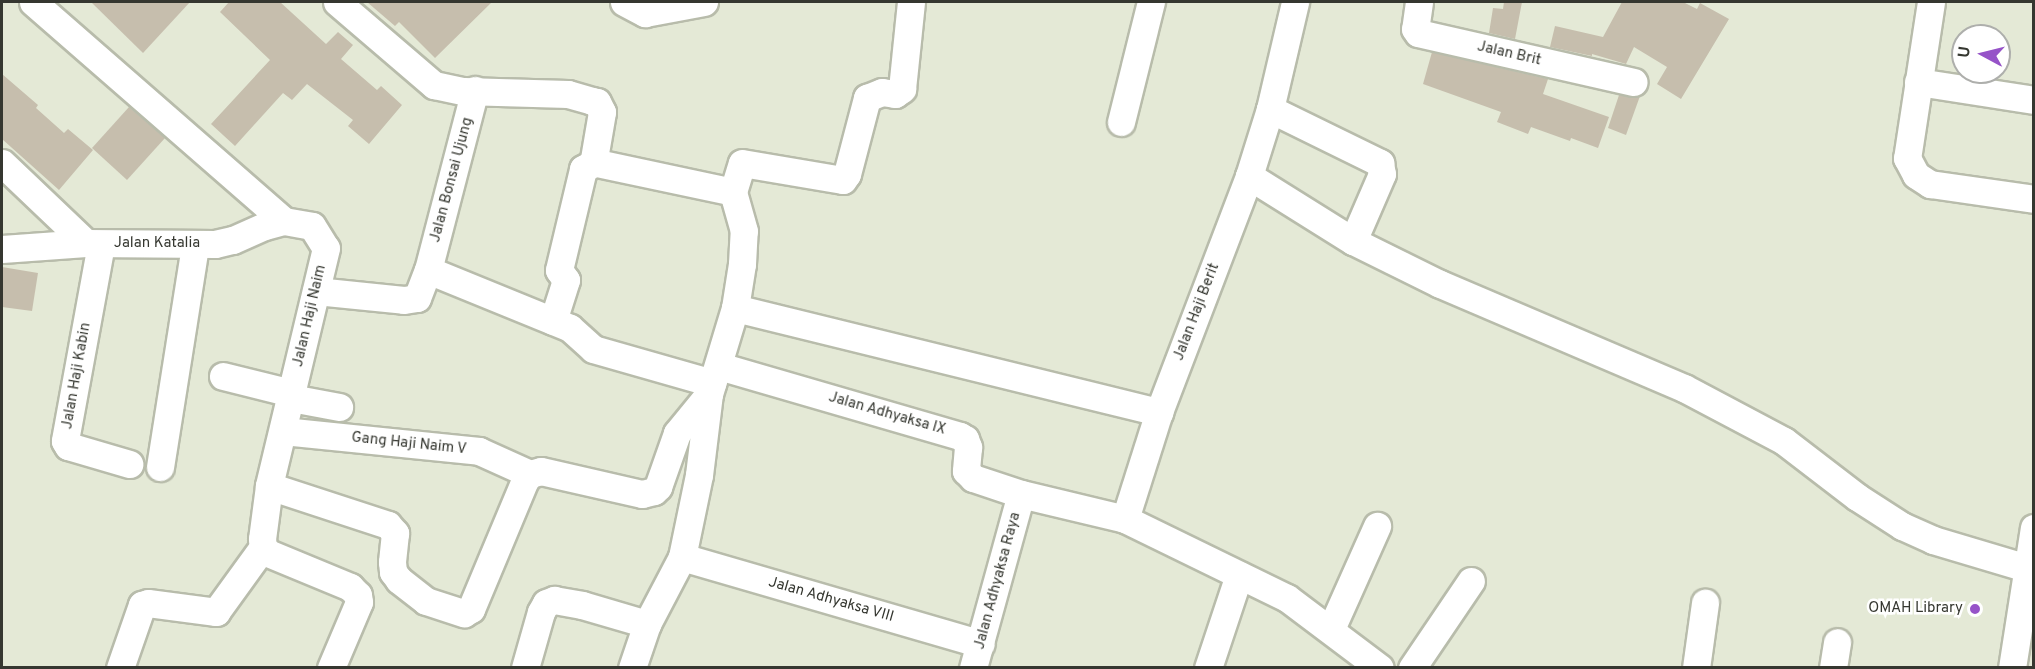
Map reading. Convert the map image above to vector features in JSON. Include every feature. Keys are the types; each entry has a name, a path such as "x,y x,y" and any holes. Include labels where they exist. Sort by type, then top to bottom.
{"street":[{"name":"Jalan Haji Naim","path":"33,2 284,221 312,226 326,248 270,486 263,547"},
{"path":"337,2 425,79 448,89 568,94 597,102 602,112 596,162"},
{"path":"624,2 631,8 645,13 704,2"},
{"path":"632,668 647,624 682,557 699,476 713,381 735,308 742,264 744,231 733,192 742,163 843,180 847,174 867,98 882,92 895,94 902,89 911,2"},
{"path":"1122,122 1151,2"},
{"name":"Jalan Haji Berit","path":"1125,519 1159,412 1249,176 1270,109 1295,2"},
{"name":"Jalan Brit","path":"1415,2 1415,29 1418,33 1633,82"},
{"path":"1931,2 1906,158 1916,175 1930,184 2034,199"},
{"path":"1918,82 2034,100"},
{"name":"Jalan Bonsai Ujung","path":"316,291 417,298 428,270 475,90"},
{"path":"1270,109 1380,163 1382,174 1353,241"},
{"path":"553,321 566,280 560,270 583,169 596,162 733,192"},
{"path":"2,164 94,243"},
{"path":"1249,176 1353,241 1440,284 1684,388 1784,441 1857,497 1902,526 1933,540 2031,551 2012,668"},
{"name":"Jalan Katalia","path":"14,247 94,243 195,246 233,240 265,226 284,221"},
{"name":"Jalan Haji Kabin","path":"94,243 65,441 68,446 129,464"},
{"path":"160,467 195,246"},
{"path":"428,270 570,328 593,349 713,381"},
{"path":"735,308 1159,412"},
{"path":"223,376 339,407"},
{"path":"270,486 388,525 395,533 392,562 393,572 399,580 426,602 464,613 471,609 525,480 530,474 541,471 642,494 654,491 658,487 677,433 713,381"},
{"name":"Jalan Adhyaksa IX","path":"713,381 960,435 965,439 968,447 966,471 974,478 1021,494"},
{"name":"Gang Haji Naim V","path":"283,430 479,451 530,474"},
{"path":"1021,494 1125,519 1239,574 1287,598 1332,629 1380,668"},
{"name":"Jalan Adhyaksa Raya","path":"977,656 1021,494"},
{"path":"1332,629 1377,526"},
{"path":"120,668 142,605 148,603 216,612 263,547 268,553 350,588 358,595 358,602 331,668"},
{"name":"Jalan Adhyaksa VIII","path":"682,557 977,656"},
{"path":"1208,668 1239,574"},
{"path":"1412,668 1471,581"},
{"path":"525,668 541,612 546,603 554,600 582,604 647,624"},
{"path":"1696,668 1705,603"}],"building":[{"path":"91,2 190,2 143,53"},
{"path":"229,2 280,2 326,44 338,32 353,45 341,59 377,90 381,86 402,105 369,144 348,126 353,120 307,84 292,100 283,93 235,146 211,124 270,60 220,12"},
{"path":"367,2 492,2 435,58 399,22 395,26"},
{"path":"1504,2 1522,2 1515,39 1489,33 1493,8 1503,9"},
{"path":"1622,2 1683,2 1697,9 1700,3 1729,19 1681,99 1657,84 1667,67 1634,47 1626,64 1592,54 1592,56 1550,47 1555,26 1603,37"},
{"path":"1432,52 1548,79 1543,94 1609,117 1598,148 1531,127 1528,134 1497,122 1501,112 1423,84"},
{"path":"2,74 38,105 36,108 64,133 68,129 93,150 59,190 2,139"},
{"path":"1619,95 1640,96 1626,135 1608,128"},
{"path":"129,107 165,138 127,180 92,148"},
{"path":"2,267 38,273 32,311 2,307"}],"place":[{"name":"OMAH Library","path":"1975,609"}]}
